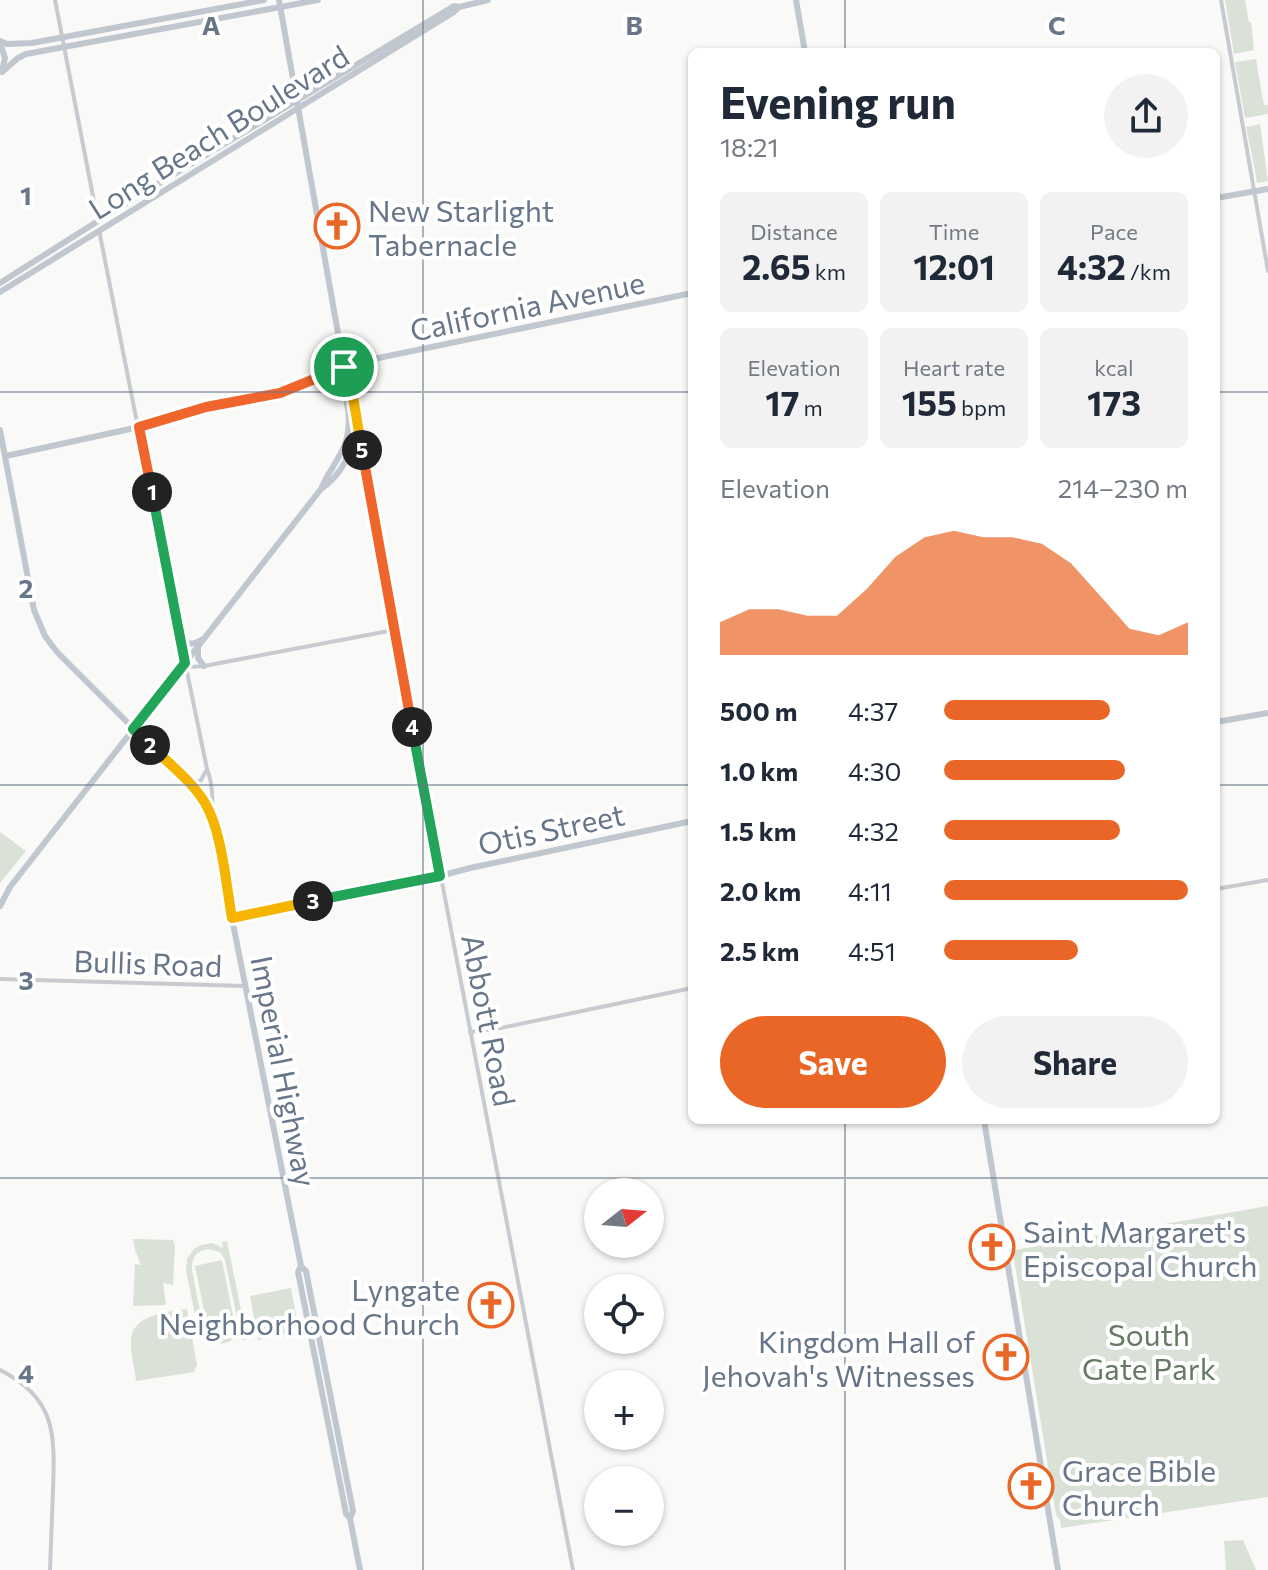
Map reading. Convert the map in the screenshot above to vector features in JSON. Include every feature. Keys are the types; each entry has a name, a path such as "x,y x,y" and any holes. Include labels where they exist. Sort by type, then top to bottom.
{"main road":[{"path":"0,42 24,44 264,0"},
{"path":"1,73 26,54 280,3 318,0"},
{"name":"Long Beach Boulevard","path":"0,292 458,3 470,0"},
{"path":"458,3 488,0"},
{"path":"796,0 804,48"},
{"path":"280,3 344,367 349,413 350,440 346,460 321,489"},
{"path":"162,20 163,28"},
{"path":"0,42 5,58 1,73"},
{"name":"Long Beach Boulevard","path":"0,283 136,197 298,104"},
{"path":"155,195 155,191 166,184 168,178"},
{"path":"1220,197 1268,189"},
{"path":"123,216 138,202 136,197"},
{"name":"California Avenue","path":"3,456 139,427 206,407 280,393 359,362 688,294"},
{"path":"0,906 17,879 321,489 357,422 349,373 344,367"},
{"name":"Imperial Highway","path":"0,430 34,610 41,628 57,652 191,786 212,818 301,1266 298,1272 314,1360 360,1570"},
{"path":"346,460 361,460"},
{"path":"178,627 188,644 206,637"},
{"path":"198,646 198,658 204,666"},
{"path":"1220,721 1268,713"},
{"name":"Otis Street","path":"232,918 688,822"},
{"path":"985,1124 1058,1570"}],"street":[{"path":"55,0 210,777 212,818"},
{"path":"1221,0 1268,271"},
{"name":"Abbott Road","path":"357,422 573,1570"},
{"name":"Abbott Road","path":"350,440 361,460 366,479"},
{"path":"185,663 191,667 204,666 394,630"},
{"path":"191,786 205,776 207,769"},
{"path":"1220,888 1268,880"},
{"name":"Bullis Road","path":"0,979 246,986"},
{"path":"470,1032 688,989"},
{"path":"0,1370 33,1393 51,1428 55,1449 50,1570"}],"green space":[{"path":"1225,0 1245,0 1254,50 1234,54"},
{"path":"1256,59 1268,114 1245,118 1235,62"},
{"path":"1260,124 1268,181 1257,183 1246,127"},
{"path":"0,832 26,851 0,883"},
{"name":"South Gate Park","path":"1268,1206 1268,1497 1061,1528 1056,1515 1014,1250"},
{"path":"133,1239 173,1240 173,1285 163,1283 166,1305 133,1306 135,1264 141,1265"},
{"path":"227,1241 247,1339 242,1340 240,1334 229,1342 218,1344 207,1339 198,1329 186,1271 187,1259 194,1249 212,1243 223,1248 222,1242","holes":["209,1249 220,1252 225,1260 237,1318 235,1331 223,1339 212,1337 203,1327 192,1270 198,1253"]},
{"path":"222,1260 234,1321 207,1326 195,1266"},
{"path":"291,1288 299,1331 258,1340 250,1296"},
{"path":"187,1309 197,1365 194,1372 136,1381 131,1347 137,1325 152,1316"},
{"path":"1243,1540 1256,1570 1226,1570 1224,1541"}],"place":[{"name":"New Starlight Tabernacle","path":"337,226"},
{"name":"Saint Margaret's Episcopal Church","path":"992,1247"},
{"name":"Lyngate Neighborhood Church","path":"491,1305"},
{"name":"Kingdom Hall of Jehovah's Witnesses","path":"1006,1357"},
{"name":"Grace Bible Church","path":"1031,1486"}],"route":[{"path":"344,367 349,373 440,876 232,918 214,826 207,806 133,729 185,663 139,427 206,407 280,393 344,367"}]}
